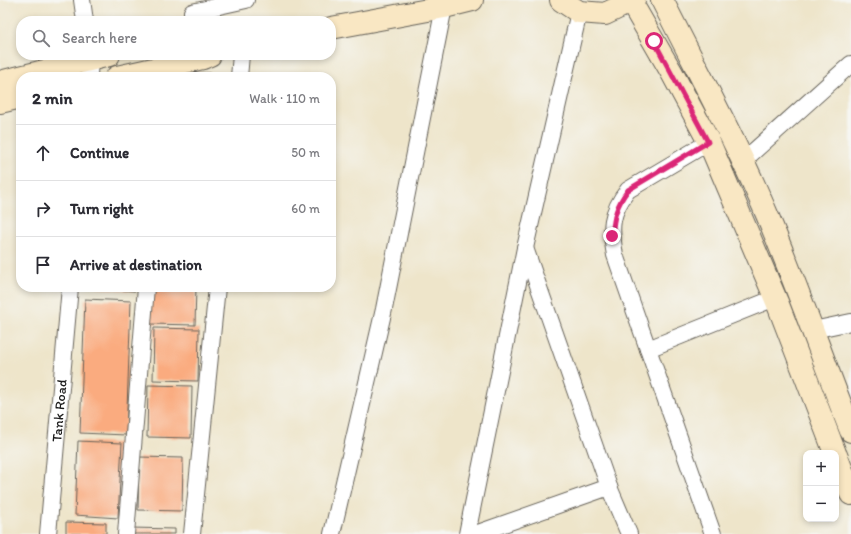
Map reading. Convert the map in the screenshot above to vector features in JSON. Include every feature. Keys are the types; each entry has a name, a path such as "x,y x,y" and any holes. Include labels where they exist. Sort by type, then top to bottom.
{"main road":[{"path":"336,27 444,8 472,0"},
{"path":"561,0 579,12 605,14 632,1 708,142 775,298 834,450"},
{"path":"662,0 729,131 768,216 851,431"},
{"path":"163,72 197,60"},
{"path":"45,72 95,61"},
{"path":"0,82 16,78"},
{"path":"0,102 16,98"},
{"path":"839,462 851,494"}],"street":[{"path":"82,0 84,16"},
{"path":"192,12 246,0"},
{"path":"332,534 384,309 444,8"},
{"path":"467,534 525,248 579,12"},
{"path":"239,72 241,60"},
{"path":"743,161 851,64"},
{"path":"708,142 628,190 619,201 614,215 612,236 615,255 713,534"},
{"path":"525,248 609,486 629,534"},
{"name":"Tank Road","path":"48,534 70,292"},
{"path":"126,534 146,292"},
{"path":"192,534 216,292"},
{"path":"648,349 775,298"},
{"path":"813,330 851,322"},
{"path":"475,534 609,486"}],"building":[{"path":"151,292 196,292 195,325 150,324"},
{"path":"85,299 131,301 126,435 80,433"},
{"path":"154,328 199,329 198,381 153,380"},
{"path":"148,385 192,386 191,438 147,437"},
{"path":"78,441 122,443 118,518 75,515"},
{"path":"139,457 183,458 182,511 138,510"},
{"path":"66,522 106,523 106,534 66,534"},
{"path":"131,528 175,529 175,534 131,534"}],"route":[{"path":"612,236 614,215 619,201 628,190 708,142 672,72 654,41"}]}
